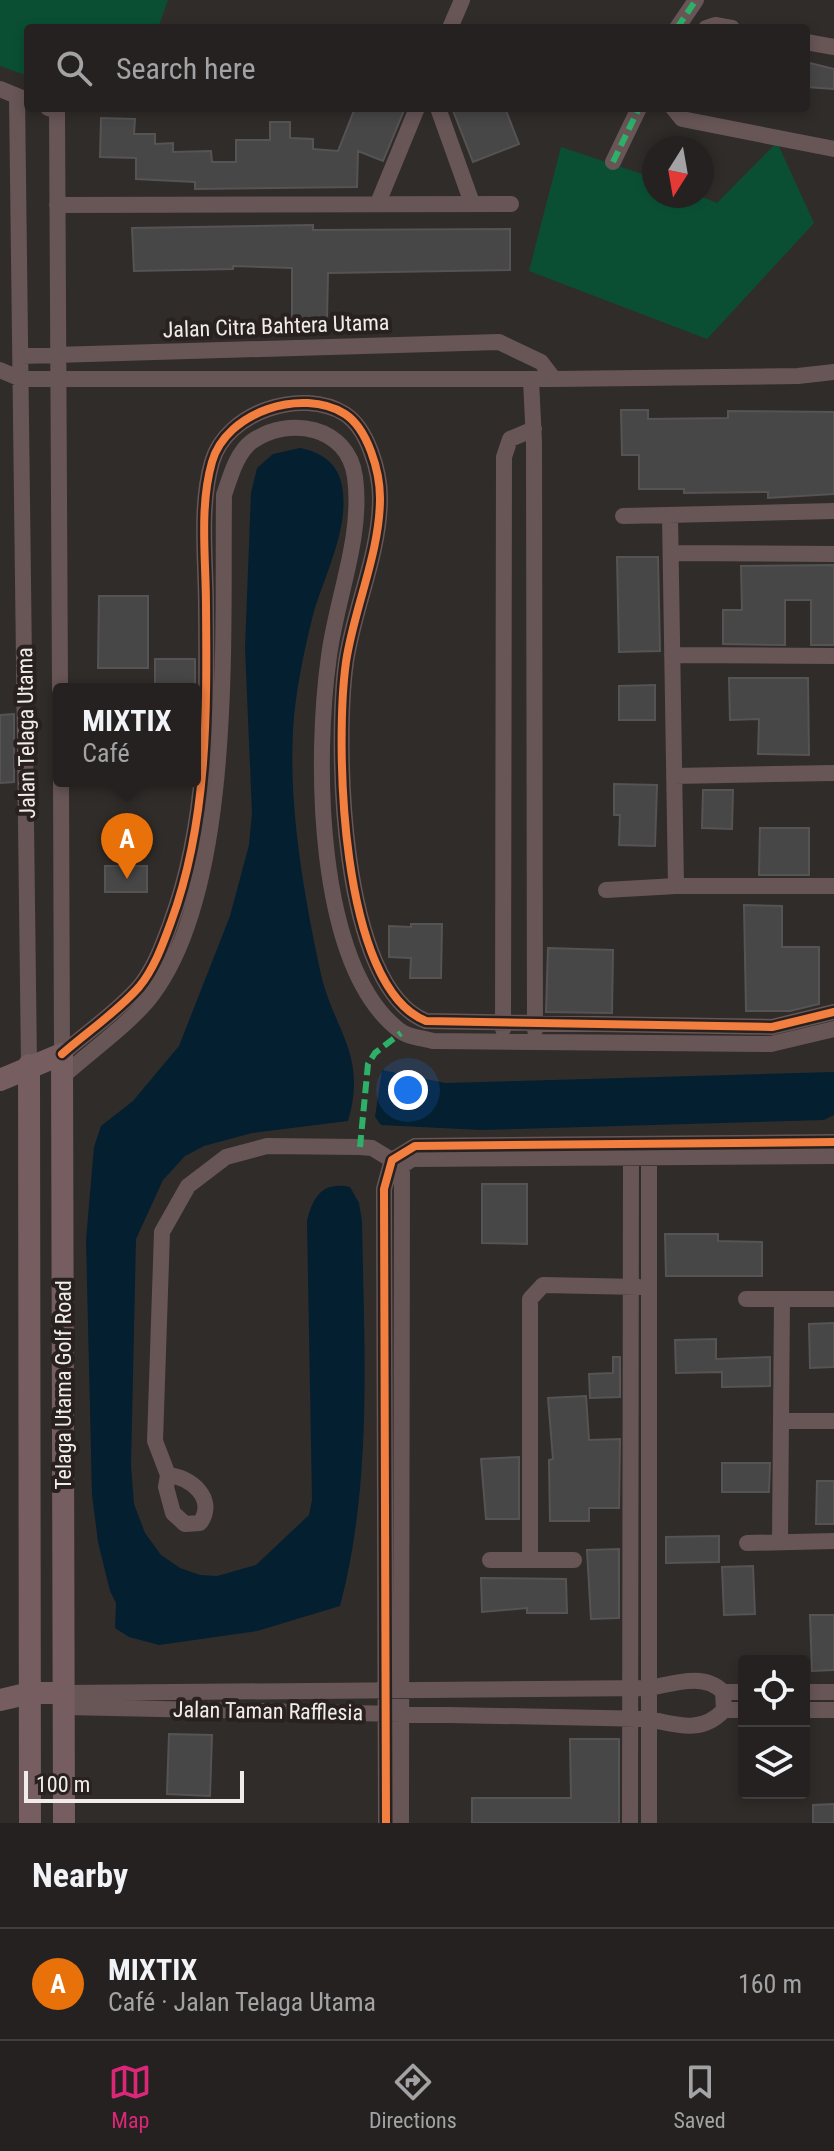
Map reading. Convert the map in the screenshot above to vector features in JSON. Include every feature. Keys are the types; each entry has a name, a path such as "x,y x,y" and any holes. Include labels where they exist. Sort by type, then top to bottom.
{"main road":[{"path":"0,1080 29,1065 62,1054"},
{"name":"Jalan Telaga Utama","path":"62,1054 62,1077"},
{"name":"Jalan Telaga Utama","path":"29,1065 31,1088"},
{"path":"0,1080 31,1088 62,1077"},
{"name":"Telaga Utama Golf Road","path":"62,1077 64,1823"},
{"name":"Telaga Utama Golf Road","path":"30,1823 18,1700 31,1088"},
{"name":"Jalan Taman Rafflesia","path":"18,1700 64,1700"}],"street":[{"path":"452,24 462,0"},
{"path":"680,24 696,0"},
{"path":"810,43 834,47"},
{"path":"0,89 22,98"},
{"name":"Jalan Telaga Utama","path":"22,98 21,379 29,1065"},
{"name":"Jalan Telaga Utama","path":"57,112 60,683"},
{"path":"378,203 415,112"},
{"path":"439,112 472,203"},
{"path":"613,162 637,112"},
{"path":"676,112 682,119 834,149"},
{"path":"57,205 511,204"},
{"name":"Jalan Citra Bahtera Utama","path":"21,356 499,342 541,362 554,379"},
{"path":"0,370 21,379 531,380 798,376 834,372"},
{"path":"531,380 534,429 535,1044"},
{"path":"201,782 207,675 205,495 213,458 234,426 277,407 312,401 346,414 361,430 377,471 380,498 377,530 346,661 339,756 347,857 365,928 393,997 409,1015 426,1021 772,1027 834,1012"},
{"path":"62,1077 152,996 173,958 192,906 206,853 217,775 224,495 234,467 250,443 281,428 313,428 338,441 348,455 355,476 355,534 329,654 322,759 323,816 345,943 358,978 377,1009 401,1033 433,1041 771,1044 834,1029"},
{"path":"503,1042 504,457 510,439 534,429"},
{"path":"623,516 834,511"},
{"path":"670,516 676,886"},
{"path":"671,553 834,554"},
{"path":"672,655 834,656"},
{"path":"674,776 834,773"},
{"name":"Jalan Telaga Utama","path":"61,787 62,1054"},
{"path":"62,1054 139,986 160,952 192,851 200,787"},
{"path":"606,890 676,886 834,886"},
{"path":"649,1150 834,1142"},
{"path":"168,1475 155,1441 158,1263 162,1232 188,1186 226,1157 267,1146 372,1148 397,1163 412,1159 631,1150 834,1156"},
{"path":"631,1150 640,1287 649,1823"},
{"path":"630,1823 630,1688 640,1287 649,1150"},
{"path":"386,1823 392,1714 397,1163"},
{"path":"530,1558 530,1299 543,1285 640,1287"},
{"path":"746,1299 834,1299"},
{"path":"780,1540 782,1299"},
{"path":"783,1421 834,1421"},
{"path":"747,1543 834,1541"},
{"path":"490,1560 574,1560"},
{"name":"Jalan Taman Rafflesia","path":"64,1700 392,1690 649,1688 692,1680 717,1685 723,1692 738,1692"},
{"path":"723,1692 724,1710 738,1710"},
{"path":"810,1692 834,1692"},
{"name":"Jalan Taman Rafflesia","path":"64,1700 392,1714 649,1719 693,1728 712,1722 724,1710"},
{"path":"810,1710 834,1710"},
{"path":"392,1714 401,1823"}],"green space":[{"path":"0,0 168,0 159,24 24,24 24,75 0,66"},
{"path":"777,142 814,223 707,339 529,271 561,147 642,174 642,208 714,208 714,202 717,203"}],"water":[{"path":"300,448 315,452 337,471 344,502 335,552 313,615 299,679 292,748 302,876 320,970 351,1059 353,1097 348,1121 252,1133 204,1146 185,1156 163,1180 136,1239 131,1466 134,1504 145,1533 161,1555 180,1568 200,1575 217,1576 256,1565 309,1515 312,1500 307,1221 320,1193 332,1186 350,1187 359,1203 362,1221 365,1367 358,1511 340,1606 257,1631 159,1645 129,1637 115,1628 116,1603 98,1542 92,1495 86,1240 94,1147 101,1126 133,1101 179,1046 230,916 249,845 252,813 245,648 251,493 257,468 273,454"},
{"path":"382,1070 445,1083 834,1072 834,1115 824,1120 481,1130 381,1125 375,1117"}],"building":[{"path":"810,63 834,69 834,89 810,87"},
{"path":"353,112 403,112 383,161 358,151 357,187 195,189 195,182 136,179 136,158 100,157 101,118 135,119 134,134 155,134 155,144 173,143 173,152 211,151 212,162 236,162 236,140 270,140 270,122 290,122 290,138 313,139 313,149 338,151"},
{"path":"454,112 507,112 519,144 473,162"},
{"path":"313,225 313,230 510,229 510,270 328,273 327,319 292,318 292,268 233,266 233,269 134,271 132,228"},
{"path":"621,410 648,410 648,419 728,418 728,411 834,412 834,494 768,498 768,492 684,493 684,489 639,489 639,455 622,455"},
{"path":"617,557 658,557 660,651 619,652"},
{"path":"834,565 834,645 811,645 811,600 785,600 785,645 723,644 723,610 742,610 741,566"},
{"path":"99,596 148,596 148,668 98,668"},
{"path":"155,659 195,659 195,683 155,683"},
{"path":"729,678 808,678 809,755 758,754 759,719 730,720"},
{"path":"655,685 655,720 619,720 619,686"},
{"path":"14,714 14,782 0,783 0,715"},
{"path":"614,784 657,785 655,846 619,845 620,815 614,815"},
{"path":"703,790 733,790 732,829 702,828"},
{"path":"760,828 809,828 809,875 759,875"},
{"path":"105,866 147,866 147,892 105,892"},
{"path":"744,905 782,906 782,947 819,947 819,1004 790,1011 746,1011"},
{"path":"411,924 442,924 441,978 410,978 411,958 389,957 389,926 411,927"},
{"path":"548,948 613,950 612,1013 546,1012"},
{"path":"482,1184 527,1184 527,1244 482,1243"},
{"path":"665,1234 718,1234 718,1241 762,1242 762,1276 666,1276"},
{"path":"834,1323 834,1367 810,1368 809,1324"},
{"path":"716,1339 716,1359 770,1357 770,1386 722,1387 722,1372 676,1373 675,1340"},
{"path":"613,1357 620,1357 620,1397 590,1398 589,1374 613,1373"},
{"path":"586,1396 589,1440 620,1439 619,1508 589,1508 589,1521 550,1521 549,1460 553,1459 548,1398"},
{"path":"519,1457 519,1519 486,1519 481,1459"},
{"path":"722,1463 770,1463 769,1492 722,1492"},
{"path":"817,1481 834,1481 834,1524 816,1524"},
{"path":"719,1536 719,1562 666,1563 666,1537"},
{"path":"619,1549 619,1618 591,1619 587,1550"},
{"path":"753,1566 755,1614 724,1615 722,1567"},
{"path":"481,1578 566,1579 567,1613 527,1613 527,1608 482,1612"},
{"path":"810,1615 834,1615 834,1670 812,1671"},
{"path":"169,1734 212,1735 210,1796 167,1794"},
{"path":"570,1739 619,1739 619,1823 472,1823 472,1798 571,1798"},
{"path":"834,1804 834,1823 813,1823 813,1805"}],"marked path":[{"path":"680,24 696,0"},
{"path":"613,162 637,112"},
{"path":"360,1147 368,1064 375,1053 401,1033"}],"cycle path":[{"path":"201,786 206,686 204,515 212,462 220,444 249,418 288,404 328,406 345,414 360,430 378,476 380,498 376,539 346,662 342,747 349,858 360,913 375,962 397,999 426,1021 772,1027 834,1012"},
{"path":"62,1054 130,996 154,964 183,884 201,787"},
{"path":"386,1823 384,1189 392,1160 415,1146 834,1142"}],"place":[{"name":"MIXTIX","path":"127,879"}]}
